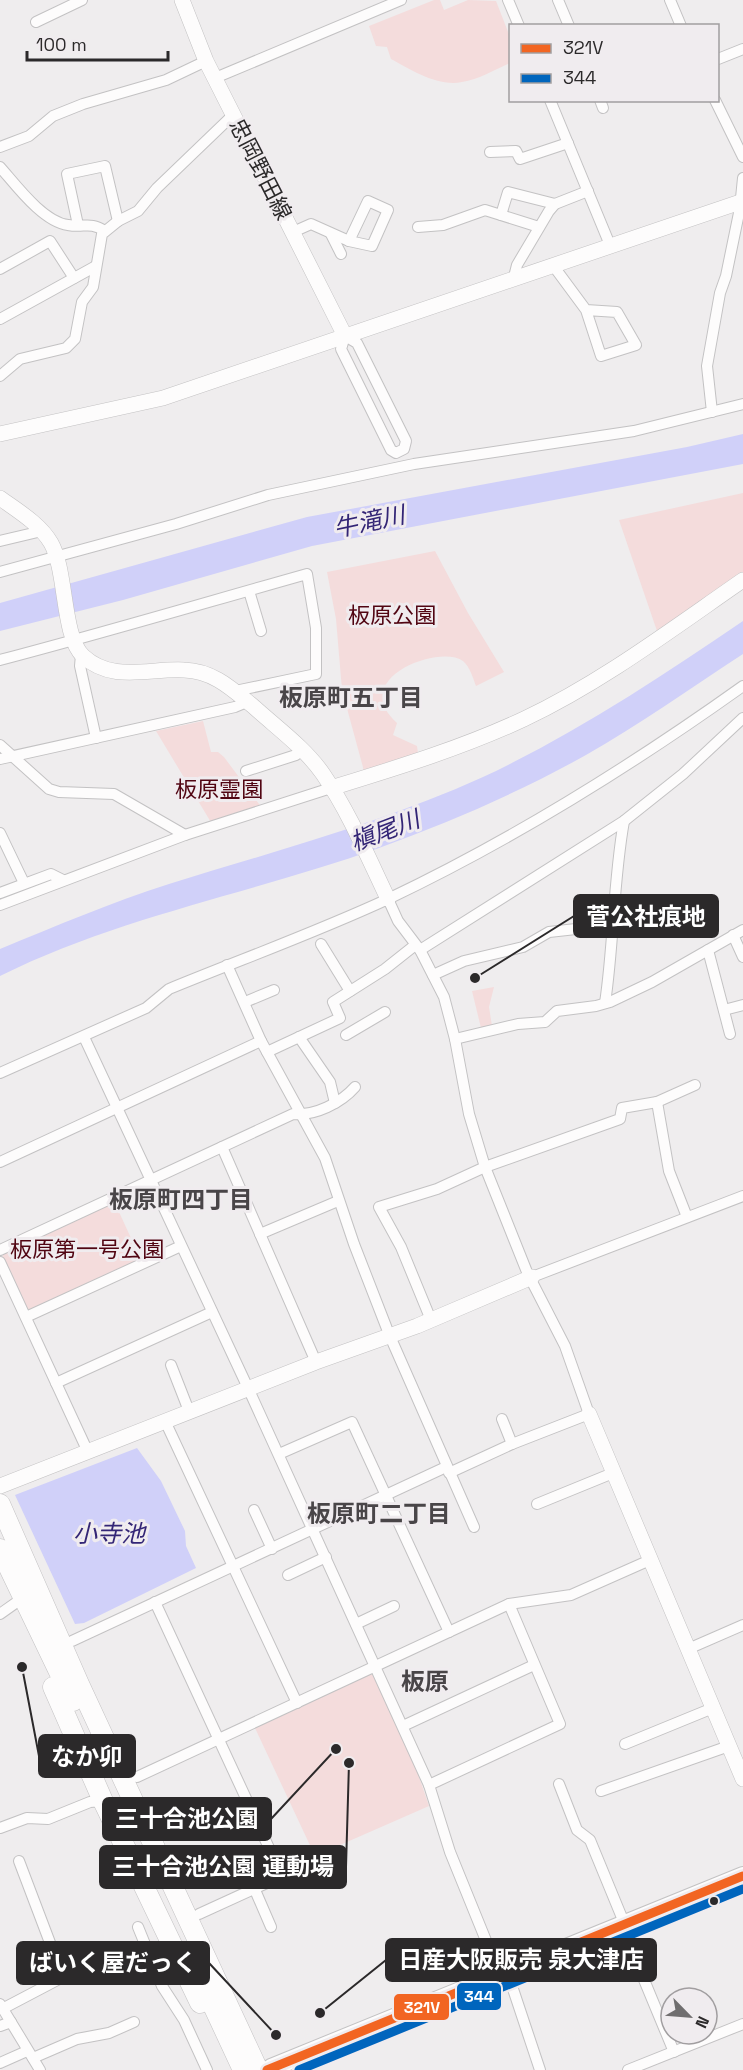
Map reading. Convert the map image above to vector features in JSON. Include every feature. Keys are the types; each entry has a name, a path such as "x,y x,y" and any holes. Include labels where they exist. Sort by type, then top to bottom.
{"highway":[{"path":"0,1504 32,1600 31,1637 103,1801 232,2070"},
{"path":"0,1549 32,1600 267,2070"},
{"path":"32,1600 72,1641 137,1777 267,2070"},
{"path":"74,1687 243,2070"}],"main road":[{"path":"267,2070 743,1876"}],"street":[{"path":"36,22 45,12 82,0"},
{"name":"忠岡野田線","path":"182,0 206,62 345,336"},
{"path":"367,0 372,11"},
{"path":"215,78 400,0"},
{"path":"508,0 518,24"},
{"path":"558,0 568,24"},
{"path":"670,0 680,24"},
{"path":"719,58 743,49"},
{"path":"0,147 30,136 53,116 83,104 166,80 206,62"},
{"path":"551,102 610,245"},
{"path":"716,102 743,157"},
{"path":"0,376 20,359 66,348 75,339 82,302 93,287 105,231 118,221 138,212 157,188 234,114"},
{"path":"490,152 516,151 520,159 568,143"},
{"path":"78,225 67,174 105,166 118,221"},
{"path":"0,167 41,212 67,225 93,224 105,231"},
{"path":"712,412 707,366 720,293 726,276 742,201 743,178"},
{"path":"514,277 517,265 555,204 588,191"},
{"path":"501,215 508,192 555,204"},
{"path":"0,434 163,398 742,201"},
{"path":"418,227 443,225 485,210 539,227"},
{"path":"293,232 311,224 349,241"},
{"path":"331,234 341,254"},
{"path":"0,269 50,241 74,279"},
{"path":"552,264 586,310 601,356 636,345 617,312 586,310"},
{"path":"0,319 96,266"},
{"path":"345,336 357,343 406,441 404,449 396,453 389,445 341,349 345,336"},
{"path":"0,572 57,560 268,495 414,464 634,431 743,404"},
{"path":"0,498 42,531 57,560 72,633 81,655 80,666 96,738"},
{"path":"0,541 42,531"},
{"path":"0,660 72,633 89,638 307,574 316,628 316,674 235,691"},
{"path":"0,905 185,835 335,795 467,744 525,718 597,679 743,580"},
{"path":"249,591 261,631"},
{"path":"81,655 98,667 134,674 183,669 207,673 225,682 302,750 322,772 385,892 444,997 455,1039 469,1114 485,1167 527,1272 532,1277 565,1346 613,1473 743,1779"},
{"path":"0,1073 146,1008 169,989 477,852 591,786 743,686"},
{"path":"0,759 235,707 247,702"},
{"path":"267,1052 340,1018 333,1002 624,821 683,774 743,718"},
{"path":"0,745 49,789 59,792 114,794 185,835"},
{"path":"251,766 296,755 302,750"},
{"path":"605,1003 611,963 612,925 624,821"},
{"path":"1,838 24,883"},
{"path":"0,893 51,874 63,880"},
{"path":"433,975 464,961 523,947 549,932 612,925"},
{"path":"455,1039 518,1024 545,1022 557,1011 605,1003 652,982 743,930"},
{"path":"733,936 743,957"},
{"path":"321,944 350,992"},
{"path":"708,950 730,1034"},
{"path":"227,965 261,1041 325,1158 338,1201 389,1334 474,1527"},
{"path":"245,1002 274,990"},
{"path":"724,1010 743,1005"},
{"path":"336,1019 348,1038 385,1012"},
{"path":"84,1037 249,1388 403,1726 429,1785 450,1852 500,1975 509,1977 540,2070"},
{"path":"299,1037 330,1082 335,1103"},
{"path":"0,1162 261,1041"},
{"path":"431,1320 401,1247 379,1207 437,1189 485,1167 620,1119 622,1108 657,1102 695,1085"},
{"path":"0,1250 293,1114 306,1115 335,1103 346,1097 355,1087"},
{"path":"657,1102 669,1171 687,1217"},
{"path":"222,1147 316,1362"},
{"path":"0,1486 316,1362 431,1320 532,1277 540,1277 743,1196"},
{"path":"260,1234 338,1201"},
{"path":"26,1317 182,1246"},
{"path":"0,1262 88,1452"},
{"path":"56,1383 212,1312"},
{"path":"171,1365 189,1411"},
{"path":"72,1641 386,1496 589,1414"},
{"path":"502,1419 512,1444"},
{"path":"165,1421 297,1703"},
{"path":"279,1454 352,1422 449,1632"},
{"path":"537,1504 613,1473"},
{"path":"254,1510 272,1549"},
{"path":"288,1575 326,1557"},
{"path":"137,1777 509,1604 571,1595 650,1560"},
{"path":"0,1614 32,1600"},
{"path":"155,1602 282,1876"},
{"path":"429,1785 560,1724 509,1604"},
{"path":"356,1624 394,1606"},
{"path":"688,1649 743,1625"},
{"path":"403,1726 534,1665"},
{"path":"624,1744 713,1708"},
{"path":"605,1786 681,1756 729,1746"},
{"path":"559,1784 577,1830 590,1840 625,1925 625,1934 674,2052"},
{"path":"0,1828 27,1818 48,1819 90,1802 103,1801"},
{"path":"19,1861 52,1933 63,1977"},
{"path":"199,1914 315,1861"},
{"path":"255,1890 271,1927"},
{"path":"138,1927 162,1986 184,2020 207,2070"},
{"path":"40,2070 2,2006 128,1950"},
{"path":"0,2026 11,2022"},
{"path":"0,2063 109,2033 134,2022"},
{"path":"628,2070 743,2024"}],"green space":[{"path":"434,0 440,0 444,10 468,0 496,1 509,34 509,63 468,81 453,83 434,80 391,59 387,47 376,46 369,26"},
{"path":"743,493 743,573 657,631 619,520"},
{"name":"板原公園","path":"435,551 468,613 504,672 476,686 465,663 451,657 436,657 402,669 390,680 383,692 384,707 397,723 393,735 417,746 418,753 364,771 342,690 336,619 327,572"},
{"name":"板原霊園","path":"203,721 211,752 218,752 224,757 262,808 212,824 156,731"},
{"path":"494,987 489,1007 492,1026 481,1028 472,991"},
{"name":"板原第一号公園","path":"114,1201 141,1260 31,1311 25,1308 2,1258 4,1252"},
{"path":"371,1674 374,1676 417,1771 429,1806 315,1856 255,1728"}],"water":[{"name":"牛滝川","path":"743,434 743,464 312,546 123,600 0,631 0,603 307,517 687,447"},
{"name":"槇尾川","path":"743,621 743,654 606,743 561,769 510,794 379,848 92,937 0,976 0,949 105,906 367,822 483,777 584,724"},
{"name":"小寺池","path":"137,1448 161,1481 185,1531 186,1546 196,1568 84,1623 75,1624 15,1495"}],"transit line":[{"name":"321V","path":"267,2070 743,1876"},
{"name":"344","path":"299,2070 743,1889"}],"place":[{"name":"菅公社痕地","path":"475,978"},
{"name":"なか卯","path":"22,1667"},
{"name":"三十合池公園","path":"336,1749"},
{"name":"三十合池公園 運動場","path":"349,1763"},
{"name":"日産大阪販売 泉大津店","path":"320,2013"},
{"name":"ばいく屋だっく","path":"276,2035"}],"district":[{"name":"板原町五丁目","path":"351,698"},
{"name":"板原町四丁目","path":"181,1200"},
{"name":"板原町二丁目","path":"379,1514"},
{"name":"板原","path":"425,1682"}]}
